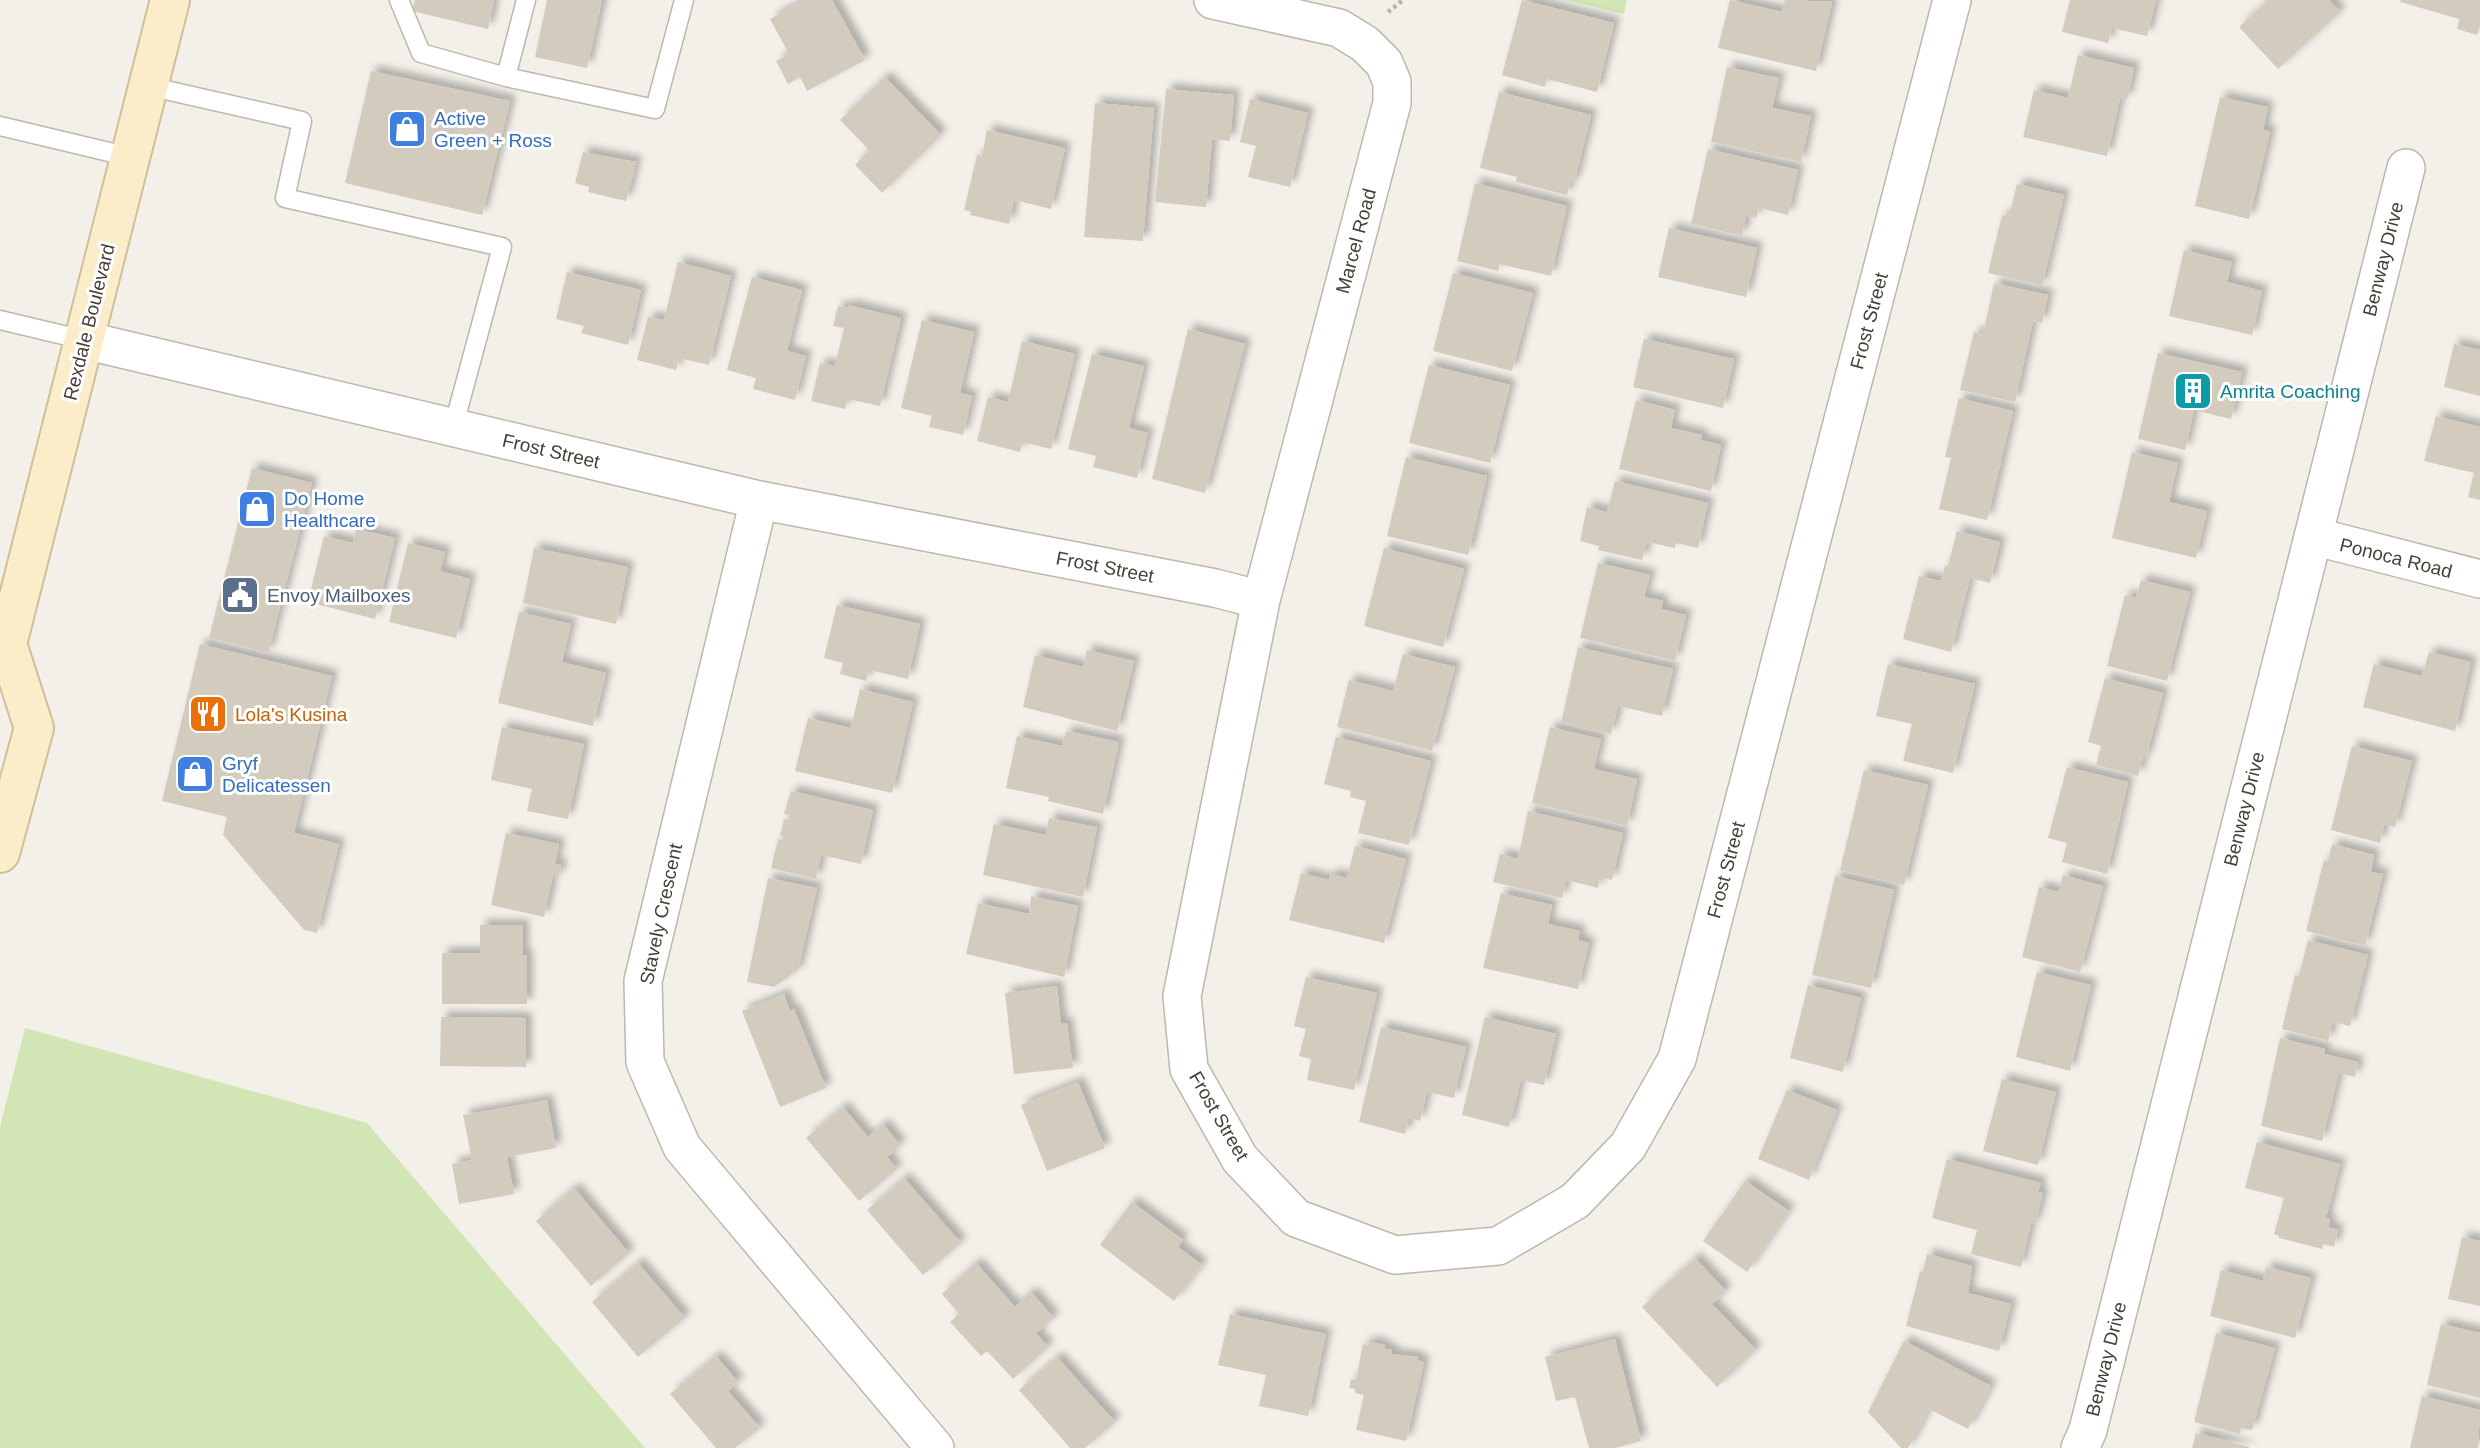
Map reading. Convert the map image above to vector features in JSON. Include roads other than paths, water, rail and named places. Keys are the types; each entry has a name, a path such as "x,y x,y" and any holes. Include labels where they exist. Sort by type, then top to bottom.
{"main road":[{"name":"Rexdale Boulevard","path":"0,853 34,728 3,647 17,581 84,340 170,0"}],"street":[{"name":"Marcel Road","path":"1213,0 1339,28 1365,44 1384,62 1392,82 1392,103 1262,600"},
{"name":"Frost Street","path":"84,340 759,500 1215,588 1262,600 1182,996 1189,1069 1240,1159 1296,1218 1395,1255 1498,1246 1574,1201 1628,1146 1677,1059 1952,0"},
{"name":"Benway Drive","path":"2080,1448 2088,1430 2406,169"},
{"name":"Stavely Crescent","path":"759,500 643,981 645,1062 682,1147 935,1448"},
{"name":"Ponoca Road","path":"2313,536 2480,579"}],"lane":[{"path":"399,0 421,54 506,77 656,109 684,0"},
{"path":"506,77 526,0"},
{"path":"148,86 302,121 285,198 502,247 453,428"},
{"path":"0,126 130,157"},
{"path":"0,320 84,340"}],"place":[{"name":"Active Green + Ross","path":"407,129"},
{"name":"Amrita Coaching","path":"2193,391"},
{"name":"Do Home Healthcare","path":"257,509"},
{"name":"Envoy Mailboxes","path":"240,595"},
{"name":"Lola's Kusina","path":"208,714"},
{"name":"Gryf Delicatessen","path":"195,774"}]}
